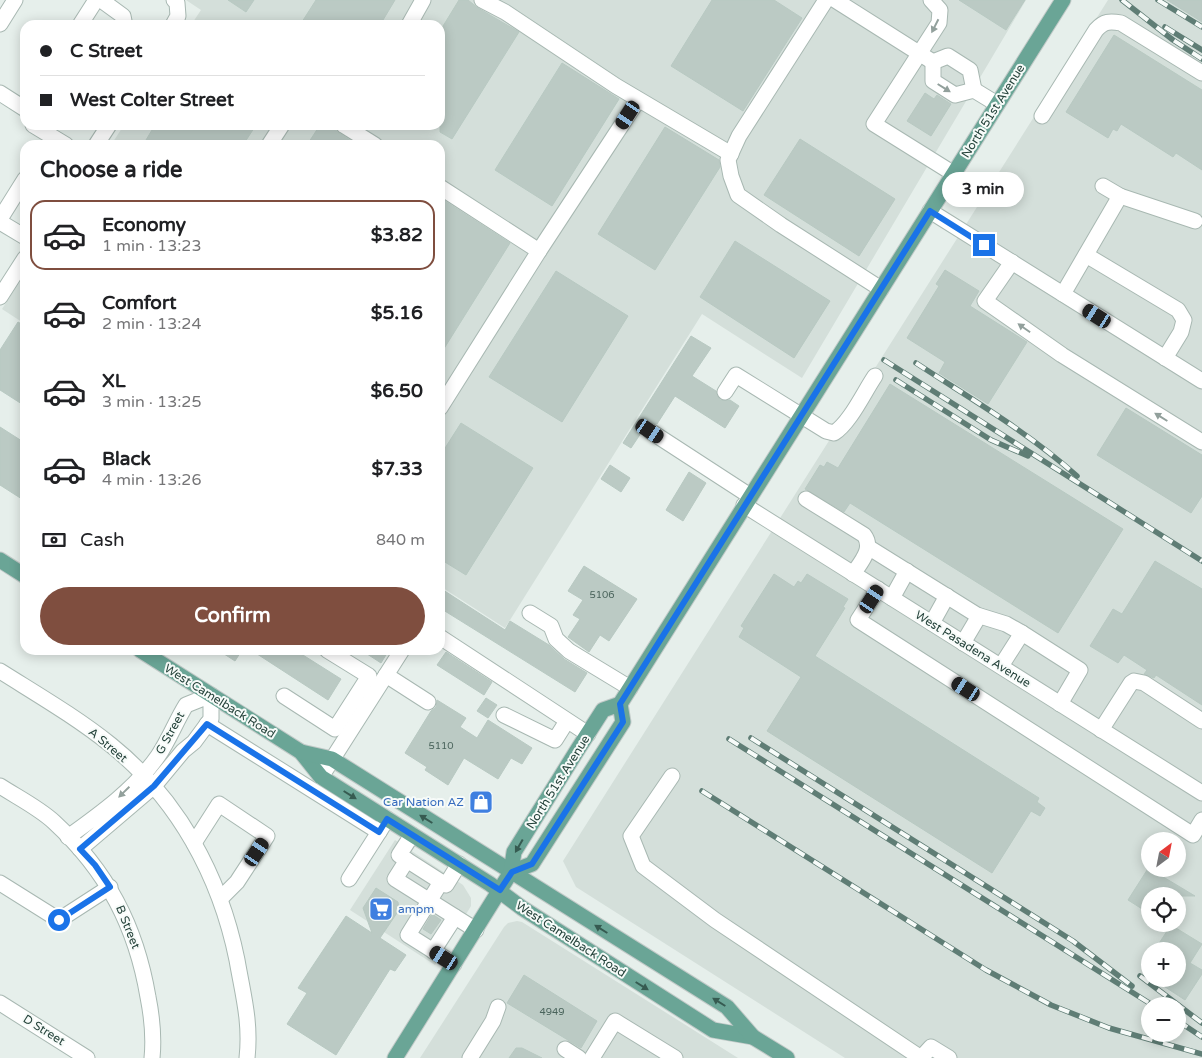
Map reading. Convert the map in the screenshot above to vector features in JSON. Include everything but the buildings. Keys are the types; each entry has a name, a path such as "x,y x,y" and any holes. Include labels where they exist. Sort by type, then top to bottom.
{"main road":[{"name":"North 51st Avenue","path":"395,1058 512,872 514,852 603,710 620,704 1063,0"},
{"path":"0,560 20,573"},
{"name":"West Camelback Road","path":"148,655 301,752 321,777 500,890 522,908 713,1030 753,1037"},
{"name":"North 51st Avenue","path":"512,872 532,864 623,722 620,704"},
{"name":"West Camelback Road","path":"301,752 332,759 727,1007 753,1037 787,1058"}],"street":[{"path":"0,24 15,0"},
{"path":"83,20 96,0"},
{"path":"101,0 123,16 124,20"},
{"path":"411,20 423,0"},
{"path":"482,0 509,6 638,100 731,154"},
{"path":"826,0 739,136 728,160 731,176 738,195 881,289"},
{"path":"835,0 853,5 933,62"},
{"path":"931,0 940,10 938,23 874,124 954,174"},
{"path":"175,20 178,16 176,2"},
{"path":"1042,116 1096,30 1101,24 1110,21 1121,22 1202,73"},
{"path":"933,62 948,56 970,70 974,90"},
{"path":"933,62 932,81 955,95 974,90 997,104"},
{"path":"0,93 20,105"},
{"path":"445,400 539,251 638,100"},
{"path":"351,130 366,140"},
{"path":"1103,186 1120,196 1195,221"},
{"path":"20,188 0,220 20,234"},
{"path":"445,190 539,251"},
{"path":"1063,294 1120,196"},
{"path":"930,211 1202,381"},
{"path":"1086,255 1178,310 1184,320 1181,332 1165,358"},
{"path":"1012,262 986,301 1062,355 1202,442"},
{"path":"0,297 20,266"},
{"path":"725,392 736,375 831,433 837,431 849,416 875,376"},
{"name":"West Pasadena Avenue","path":"650,431 853,574 1201,791"},
{"path":"806,499 864,535 868,540 868,547 853,574"},
{"path":"868,547 979,616 1006,624 1080,670 1060,704"},
{"path":"892,598 907,571"},
{"path":"878,589 858,620 1193,835 1202,820"},
{"path":"932,623 947,596"},
{"path":"530,613 551,626 556,639 569,651 630,688"},
{"path":"963,643 979,616"},
{"path":"1001,666 1022,633"},
{"path":"445,640 588,734"},
{"path":"284,696 335,728 369,676 336,655"},
{"path":"321,777 399,655"},
{"name":"A Street","path":"0,671 88,727 113,747 154,786 170,806 194,843 221,898 230,929 246,1003 248,1029 247,1058"},
{"path":"386,675 428,702"},
{"path":"1101,730 1134,680 1144,683 1202,721"},
{"path":"211,695 211,719 207,724 379,832"},
{"name":"G Street","path":"68,837 95,818 142,775 158,756 186,705 211,695"},
{"path":"504,715 555,740 567,721"},
{"name":"G Street","path":"80,849 154,786 207,724"},
{"path":"672,776 630,836 643,866 715,920 921,1058 931,1047 949,1058"},
{"name":"B Street","path":"0,786 54,821 95,865 110,887 127,921 145,976 150,1009 153,1045 152,1058"},
{"path":"194,843 219,804 267,836 237,882 221,898"},
{"path":"349,879 387,819"},
{"path":"412,835 399,855 441,882 446,885 459,864"},
{"path":"407,860 395,879 476,930"},
{"path":"441,882 408,935 454,964"},
{"path":"0,883 59,920 110,887"},
{"path":"433,951 455,917"},
{"name":"D Street","path":"0,1003 87,1058"},
{"path":"470,1058 493,1021 498,1007"},
{"path":"592,1058 615,1021 675,1058"},
{"path":"565,1049 579,1058"}],"shaded area":[{"path":"186,0 1026,0 802,378 702,314 505,628 445,589 445,140 114,140 121,130 445,130 445,20 194,20 201,10"},
{"path":"1108,0 1202,0 1202,1058 845,1058 576,887 563,861"},
{"path":"20,282 20,321 2,309"},
{"path":"395,840 463,885 471,898 471,906 435,965 350,910"},
{"path":"522,922 738,1058 420,1058 504,927 508,923"}],"railway":[{"path":"1122,0 1173,40 1202,59"},
{"path":"1158,0 1202,27"},
{"path":"1165,27 1202,50"},
{"path":"884,360 1202,561"},
{"path":"916,363 1019,430 1077,476"},
{"path":"896,380 991,440 1028,456"},
{"path":"751,738 1073,941 1132,986"},
{"path":"729,739 1141,998"},
{"path":"702,791 986,970 1051,1005 1109,1028 1202,1054"},
{"path":"1140,976 1202,1023"},
{"path":"1186,1026 1202,1037"}],"place":[{"name":"Car Nation AZ","path":"481,802"},
{"name":"ampm","path":"381,909"}],"route":[{"path":"59,920 110,887 95,865 80,849 154,786 183,751 194,742 207,724 379,832 387,819 500,890 512,872 532,864 623,722 620,704 930,211 984,245"}]}
